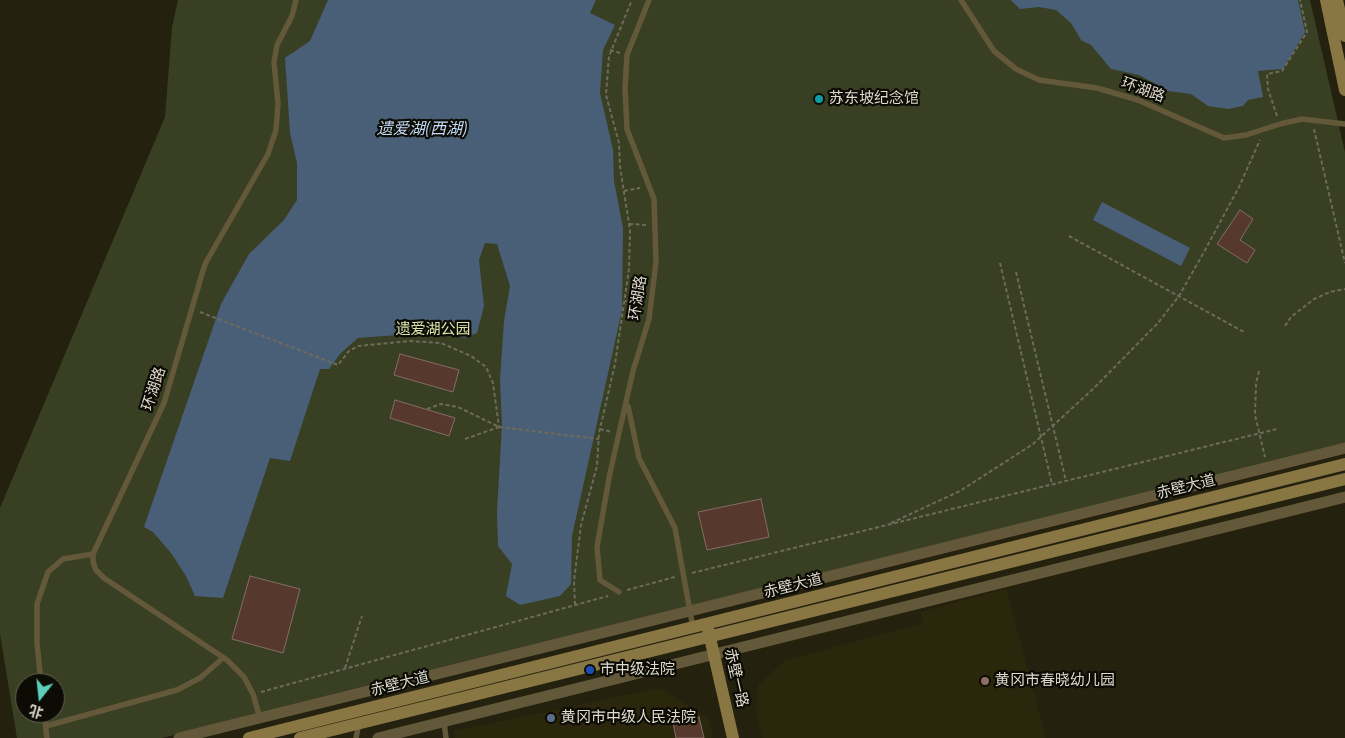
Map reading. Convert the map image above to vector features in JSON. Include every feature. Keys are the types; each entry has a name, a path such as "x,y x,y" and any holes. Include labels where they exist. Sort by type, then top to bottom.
{"main road":[{"path":"1326,0 1345,90"},
{"path":"1337,0 1345,36"},
{"name":"赤壁大道","path":"300,738 1342,464"},
{"name":"赤壁大道","path":"249,738 694,628 709,630 1342,480"},
{"name":"赤壁一路","path":"709,630 733,738"}],"street":[{"path":"179,738 1345,448"},
{"path":"378,738 1345,496"}],"lane":[{"name":"环湖路","path":"93,554 161,411 204,264 268,154 276,130 278,104 274,62 276,45 292,16 296,0"},
{"name":"环湖路","path":"619,592 600,580 597,547 610,472 633,371 648,319 656,262 654,198 627,129 625,88 627,55 648,0"},
{"name":"环湖路","path":"961,0 994,51 1028,76 1052,84 1098,88 1138,100 1224,138 1246,135 1280,124 1312,120 1345,124"},
{"path":"627,402 639,458 675,528 694,628"},
{"path":"40,673 37,643 37,604 48,572 63,559 93,554 96,570 104,578 223,658 244,677 253,694 260,718"},
{"path":"46,726 176,690 200,678 223,658"},
{"path":"444,722 446,738"},
{"path":"46,723 47,738"},
{"path":"356,738 359,723"}],"path":[{"path":"575,605 573,592 581,525 597,466 600,429 615,364 629,269 629,224 619,143 606,95 609,56 632,0"},
{"path":"1280,124 1268,89 1267,74 1282,71 1307,32 1300,0"},
{"path":"1312,120 1345,263"},
{"path":"885,525 960,491 995,470 1041,437 1094,389 1152,330 1178,296 1239,187 1264,128"},
{"path":"624,191 650,187"},
{"path":"629,224 655,226"},
{"path":"1069,236 1244,332"},
{"path":"1000,263 1052,484"},
{"path":"1016,272 1066,481"},
{"path":"1285,326 1291,317 1314,298 1345,289"},
{"path":"625,301 650,305"},
{"path":"190,308 338,365 349,351 358,346 410,341 440,343 471,356 486,367 493,383 499,427"},
{"path":"1259,370 1254,399 1259,434 1268,467"},
{"path":"427,409 441,404 458,407 499,427 599,439"},
{"path":"465,439 499,427"},
{"path":"600,429 619,434"},
{"path":"253,694 685,574 1277,429"},
{"path":"344,669 362,616"}],"shaded area":[{"path":"1006,589 1046,738 763,738 756,713 758,685 784,661 923,623 920,612"},
{"name":"黄冈市中级人民法院","path":"660,688 709,719 713,738 455,738 454,731"}],"green space":[{"name":"遗爱湖公园","path":"178,0 1310,0 1345,152 1345,443 162,738 17,738 0,634 0,508 165,117 172,27"}],"water":[{"name":"遗爱湖(西湖)","path":"328,0 596,0 590,13 615,25 603,50 600,93 613,150 614,181 623,228 622,310 572,536 571,584 560,596 520,605 506,596 512,564 498,546 497,512 502,425 500,380 504,321 510,286 497,244 485,243 479,260 484,306 477,333 464,338 449,331 358,338 340,354 329,369 320,369 290,461 270,458 223,598 195,596 186,576 171,553 153,532 144,527 221,304 249,254 284,220 297,200 297,163 290,133 285,58 310,41"},
{"path":"1011,0 1298,0 1305,32 1283,69 1258,71 1263,97 1248,100 1243,106 1228,109 1208,106 1191,94 1168,91 1139,75 1111,69 1091,45 1081,40 1071,23 1056,10 1039,7 1020,9"},
{"path":"1102,202 1190,248 1181,266 1093,220"}],"building":[{"path":"1240,210 1253,219 1240,240 1255,250 1247,263 1217,244"},
{"path":"400,354 459,370 453,392 394,375"},
{"path":"395,400 455,418 449,436 390,418"},
{"path":"761,499 769,537 707,550 698,512"},
{"path":"250,576 300,589 283,653 232,639"},
{"path":"699,717 704,738 676,738 673,723"}],"place":[{"name":"苏东坡纪念馆","path":"819,99"},
{"name":"市中级法院","path":"590,670"},
{"name":"黄冈市春晓幼儿园","path":"985,681"},
{"name":"黄冈市中级人民法院","path":"551,718"}]}
